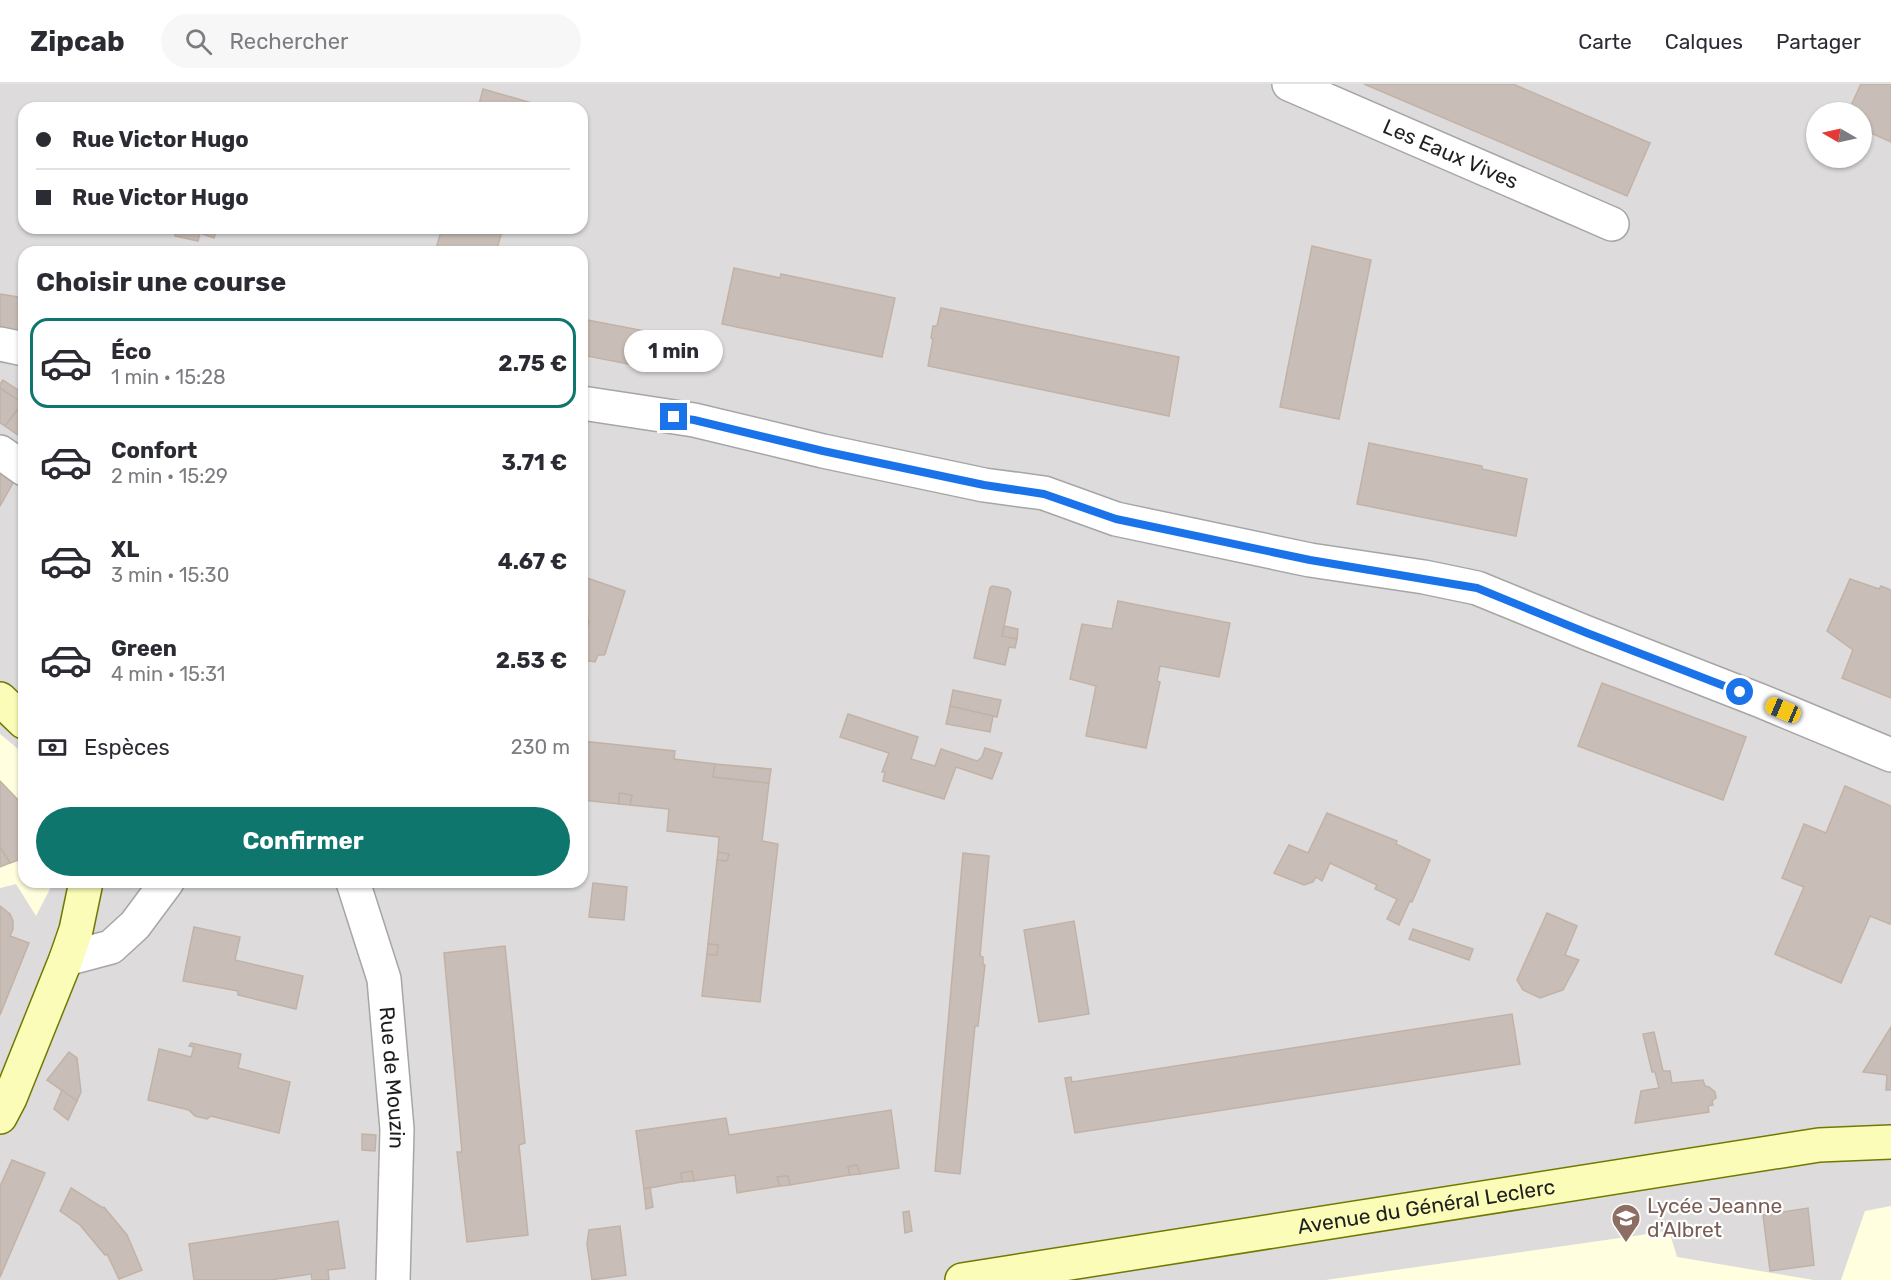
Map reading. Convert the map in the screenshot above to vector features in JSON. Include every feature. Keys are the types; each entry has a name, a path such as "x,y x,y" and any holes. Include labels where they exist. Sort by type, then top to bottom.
{"main road":[{"path":"0,681 18,697"},
{"path":"0,699 18,716"},
{"path":"0,1079 53,946 62,919 68,888"},
{"path":"0,1117 10,1098 66,960 76,930 85,888"},
{"name":"Avenue du Général Leclerc","path":"962,1280 1819,1145 1891,1142"}],"street":[{"name":"Les Eaux Vives","path":"1289,84 1612,224"},
{"path":"0,344 18,348"},
{"path":"588,404 694,420 823,451 984,485 1044,494 1116,519 1310,560 1477,588 1761,700 1891,755"},
{"path":"0,452 18,465"},
{"path":"66,960 111,946 135,925 163,888"},
{"name":"Rue de Mouzin","path":"354,888 384,979 397,1129 393,1280"}],"shaded area":[{"path":"0,84 1891,84 1891,1206 1865,1212 1841,1280 1813,1280 1677,1257 1669,1231 1326,1280 0,1280 0,888 16,884 18,888 588,888 588,246 18,246 18,749 0,734"},
{"path":"0,734 18,749 18,887 16,884 0,888"},
{"path":"18,888 50,888 36,916"},
{"path":"1891,1206 1891,1280 1841,1280 1865,1211"},
{"name":"Lycée Jeanne d'Albret","path":"1669,1231 1677,1257 1813,1280 1326,1280"}],"building":[{"path":"1364,84 1513,84 1650,143 1627,196"},
{"path":"1861,84 1891,84 1891,142 1872,133 1872,102 1853,102"},
{"path":"483,89 528,102 480,102"},
{"path":"175,234 200,234 198,241 175,236"},
{"path":"203,234 215,234 214,238"},
{"path":"440,234 501,234 498,246 437,246"},
{"path":"1312,246 1371,260 1339,419 1280,407"},
{"path":"734,268 780,278 781,274 895,298 882,357 722,324"},
{"path":"0,294 18,297 18,331 0,327"},
{"path":"941,308 1179,357 1169,416 928,366 933,326 937,326"},
{"path":"588,320 661,334 654,369 588,356"},
{"path":"3,380 18,390 18,400 0,388"},
{"path":"0,388 18,400 18,408 5,426 0,423"},
{"path":"18,410 18,435 5,426"},
{"path":"1369,443 1482,466 1482,469 1527,479 1516,536 1357,504"},
{"path":"0,473 13,483 0,506"},
{"path":"588,578 625,591 605,654 598,655 595,662 588,661"},
{"path":"1850,579 1879,589 1881,586 1891,590 1891,698 1842,678 1853,650 1827,631"},
{"path":"992,586 1008,589 1011,592 1002,636 1017,639 1015,648 1009,647 1005,665 974,658"},
{"path":"1118,601 1230,623 1219,677 1160,666 1157,681 1160,682 1146,748 1086,736 1096,686 1070,679 1082,624 1112,629"},
{"path":"1004,626 1018,629 1017,639 1002,636"},
{"path":"1602,683 1746,737 1723,800 1578,746"},
{"path":"953,690 1001,700 997,717 950,706"},
{"path":"950,706 993,716 990,732 946,724"},
{"path":"848,714 918,737 911,759 935,766 941,749 977,761 982,757 985,748 1002,753 992,779 956,767 944,799 883,781 885,772 882,772 889,753 840,737"},
{"path":"588,742 675,751 674,759 715,764 713,777 769,783 762,841 778,844 760,1002 702,996 707,954 717,955 718,945 708,944 717,860 727,861 729,854 718,852 719,837 667,831 669,809 630,805 632,795 619,793 619,804 588,801"},
{"path":"715,764 771,769 769,783 713,777"},
{"path":"0,781 18,800 18,860 10,863 0,847"},
{"path":"1845,786 1891,806 1891,923 1870,916 1841,983 1775,954 1804,887 1782,878 1804,824 1826,833"},
{"path":"619,793 632,795 630,805 619,804"},
{"path":"1327,813 1397,841 1396,844 1430,860 1412,902 1410,901 1399,925 1387,919 1397,899 1375,889 1377,885 1330,863 1322,881 1316,877 1313,882 1304,885 1274,873 1289,845 1308,853"},
{"path":"0,847 10,863 0,867"},
{"path":"718,852 729,854 727,861 717,860"},
{"path":"963,853 989,856 980,956 983,957 983,965 985,965 978,1026 975,1026 960,1174 935,1171"},
{"path":"593,883 627,887 624,920 589,917"},
{"path":"0,906 10,914 13,921 10,936 29,943 0,1015"},
{"path":"1547,913 1577,926 1565,955 1579,960 1563,990 1540,998 1523,990 1517,980"},
{"path":"1074,921 1089,1014 1039,1022 1024,930"},
{"path":"194,927 240,937 235,960 303,976 296,1009 238,995 238,991 183,981"},
{"path":"1413,929 1473,949 1469,960 1409,939"},
{"path":"708,944 718,945 717,955 707,954"},
{"path":"505,946 525,1143 519,1145 528,1235 467,1242 457,1152 462,1152 444,953"},
{"path":"1512,1014 1520,1064 1075,1133 1065,1078 1071,1077 1072,1082"},
{"path":"1891,1027 1891,1090 1886,1090 1887,1075 1863,1072"},
{"path":"1654,1032 1663,1071 1670,1071 1672,1083 1703,1080 1705,1086 1715,1092 1716,1098 1712,1101 1713,1105 1708,1106 1709,1112 1635,1123 1641,1091 1659,1088 1655,1072 1652,1072 1643,1034"},
{"path":"191,1043 241,1054 238,1068 290,1082 279,1133 211,1116 207,1119 195,1116 189,1110 148,1100 159,1049 191,1057 194,1047 189,1046"},
{"path":"69,1052 77,1058 81,1092 77,1101 47,1080"},
{"path":"62,1090 77,1101 68,1120 54,1109"},
{"path":"891,1110 899,1168 860,1174 857,1165 848,1167 850,1175 790,1185 788,1176 777,1177 780,1186 737,1193 735,1175 694,1181 692,1171 681,1173 682,1182 644,1189 636,1131 726,1118 729,1135"},
{"path":"362,1134 376,1135 375,1151 362,1150"},
{"path":"12,1160 45,1173 0,1277 0,1186"},
{"path":"857,1165 860,1174 850,1175 848,1167"},
{"path":"692,1171 694,1181 682,1182 681,1173"},
{"path":"788,1176 790,1185 780,1186 777,1177"},
{"path":"650,1187 653,1207 646,1209 644,1189"},
{"path":"71,1188 104,1207 127,1235 142,1270 119,1279 107,1254 105,1255 80,1225 60,1211"},
{"path":"1808,1208 1814,1265 1770,1271 1763,1215"},
{"path":"909,1211 912,1231 905,1233 903,1212"},
{"path":"338,1221 345,1268 328,1270 329,1280 312,1280 311,1274 270,1280 194,1280 189,1244"},
{"path":"620,1226 626,1275 592,1280 587,1244 589,1230"}],"place":[{"name":"Lycée Jeanne d'Albret","path":"1626,1244"}],"route":[{"path":"674,417 984,485 1044,494 1116,519 1310,560 1477,588 1740,692"}]}
